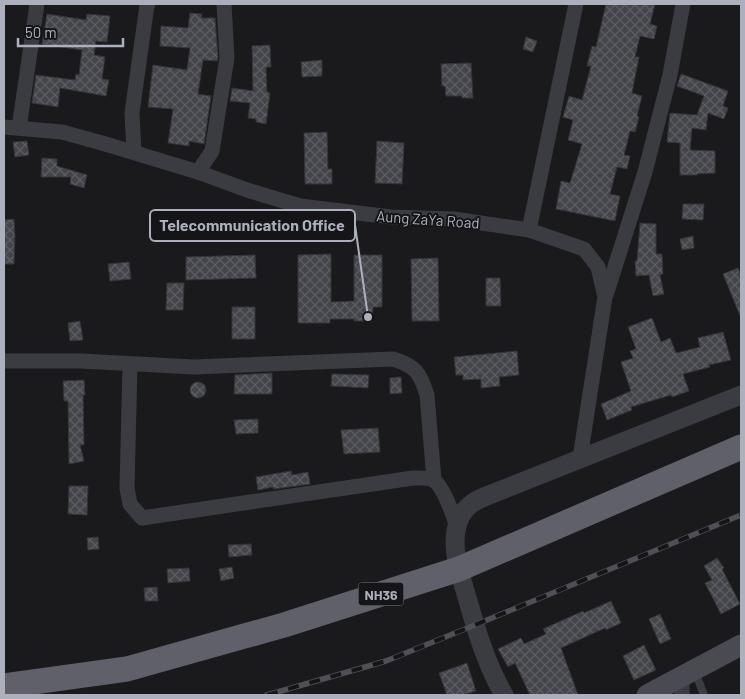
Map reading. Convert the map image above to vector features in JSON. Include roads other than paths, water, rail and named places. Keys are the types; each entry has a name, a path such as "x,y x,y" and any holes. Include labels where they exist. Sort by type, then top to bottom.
{"highway":[{"name":"NH36","path":"4,686 127,669 284,625 459,569 741,447"}],"main road":[{"path":"647,695 686,681 741,645"}],"street":[{"path":"11,128 37,4"},
{"path":"134,152 132,113 148,4"},
{"path":"198,172 212,151 227,58 224,4"},
{"path":"529,230 576,4"},
{"path":"606,297 645,172 670,75 683,4"},
{"name":"Aung ZaYa Road","path":"11,128 62,132 134,152 300,206 391,218 454,219 529,230 584,249 598,267 606,297 580,458"},
{"path":"4,361 81,361 194,367 393,359 406,363 415,370 428,395 434,480 445,496 457,526"},
{"path":"130,364 127,488 130,504 142,518 413,478 434,480"},
{"path":"504,695 494,677 480,640 459,569 456,552 457,526 461,515 468,506 479,499 741,395"}],"lane":[{"path":"686,681 704,695"}],"railway":[{"path":"267,695 386,661 741,515"}],"place":[{"name":"Telecommunication Office","path":"368,317"}]}
